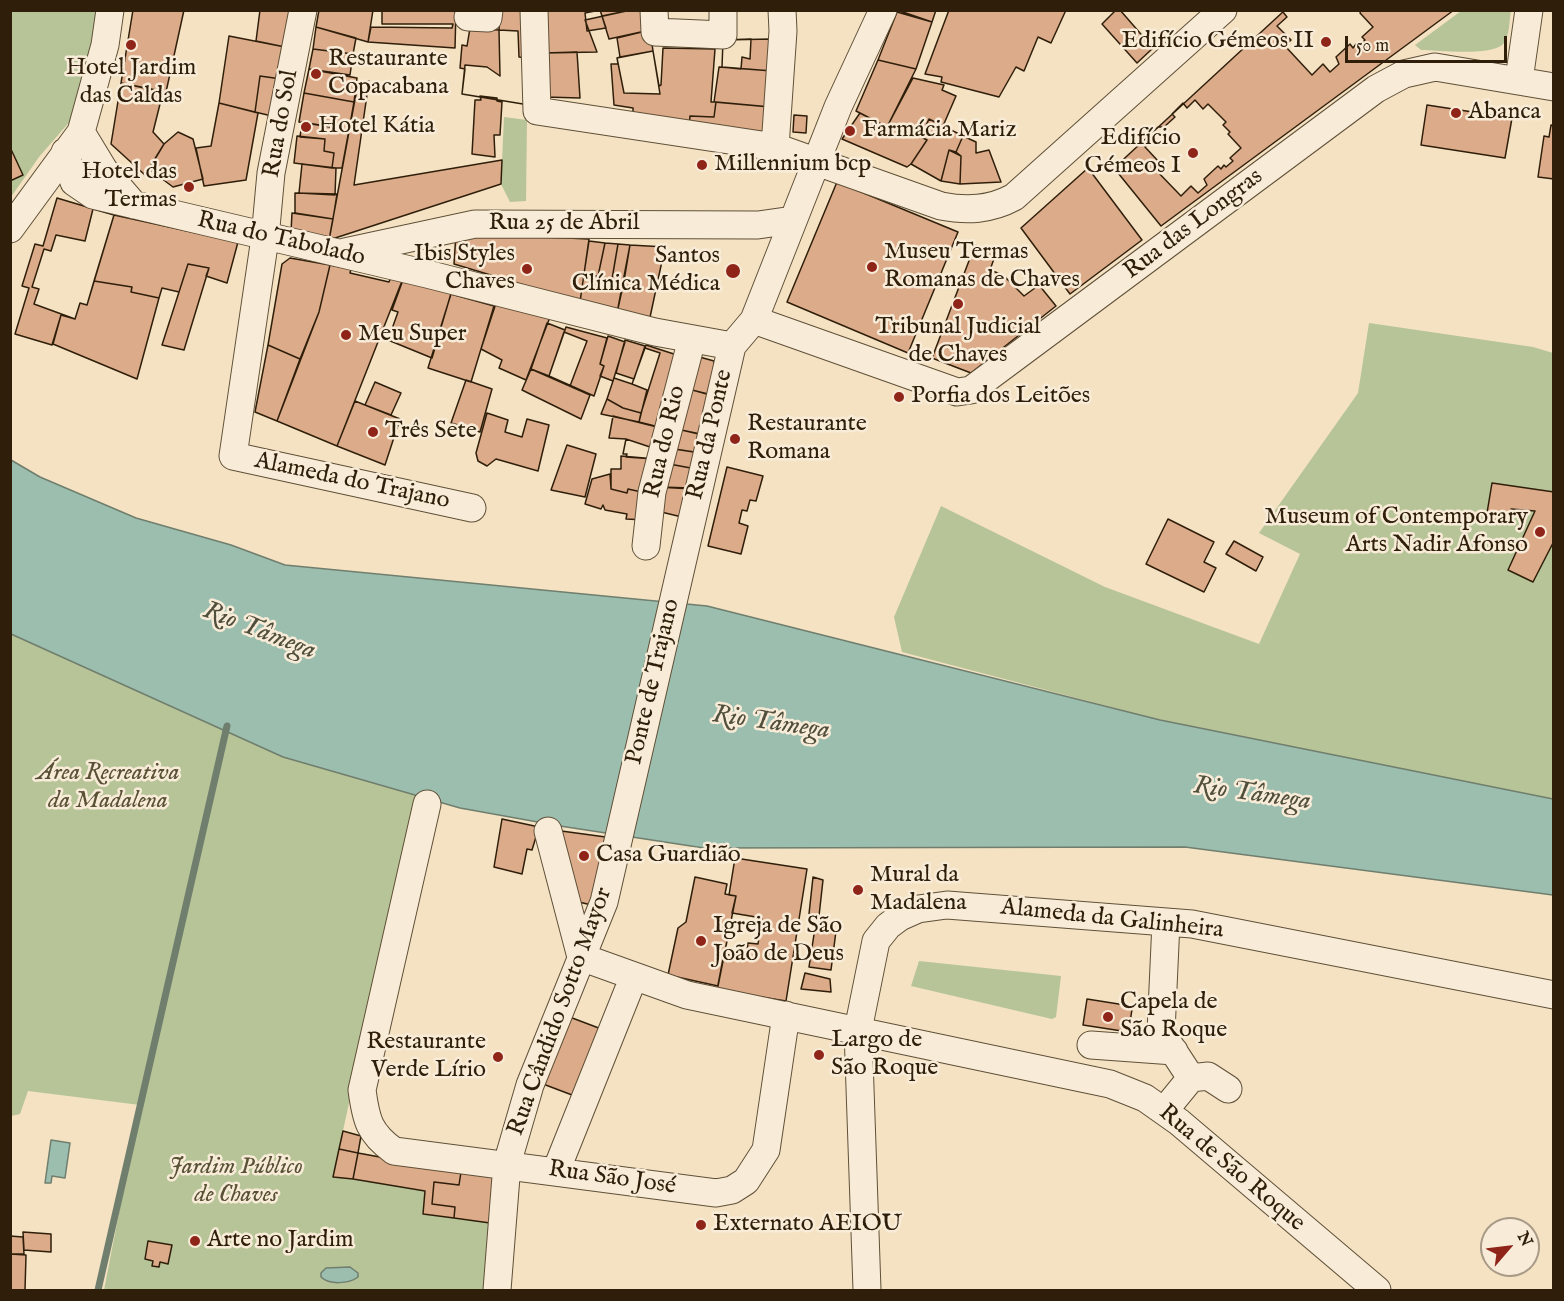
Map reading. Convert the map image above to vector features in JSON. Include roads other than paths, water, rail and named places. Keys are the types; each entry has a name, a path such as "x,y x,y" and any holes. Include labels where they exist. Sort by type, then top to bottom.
{"street":[{"path":"10,229 73,142 105,45 110,10"},
{"name":"Rua do Sol","path":"233,456 265,238 272,173 303,10"},
{"path":"534,10 537,111 775,147 940,206 963,210 989,208 1014,197 1223,10"},
{"path":"775,147 783,31 782,10"},
{"path":"700,558 739,368 732,346 754,320 838,107 883,10"},
{"path":"1529,10 1519,80 1554,87"},
{"path":"655,21 723,23"},
{"name":"Rua das Longras","path":"754,320 957,392 981,384 1376,89 1404,74 1435,67 1519,80"},
{"name":"Rua do Tabolado","path":"73,142 75,182 93,195 692,339 732,346"},
{"name":"Rua 25 de Abril","path":"337,254 475,224 758,225 793,220"},
{"path":"424,235 416,252 419,263 427,274"},
{"name":"Rua do Rio","path":"646,546 652,492 692,339"},
{"name":"Rua da Ponte","path":"691,524 732,346"},
{"name":"Alameda do Trajano","path":"233,456 472,508"},
{"name":"Ponte de Trajano","path":"618,840 691,524"},
{"name":"Rua São José","path":"427,804 362,1090 364,1110 371,1128 378,1140 394,1151 716,1193 732,1190 746,1181 766,1150 786,1015"},
{"path":"548,831 581,957"},
{"name":"Rua Cândido Sotto Mayor","path":"497,1290 507,1164 530,1084 603,902 618,840"},
{"name":"Alameda da Galinheira","path":"867,1290 858,1030 876,941 888,926 918,909 947,904 1192,924 1554,995"},
{"path":"1166,922 1161,1032 1191,1078"},
{"name":"Rua de São Roque","path":"581,957 687,995 1110,1084 1144,1098 1164,1111 1377,1290"},
{"path":"556,1171 634,976"},
{"path":"1091,1045 1174,1051"},
{"path":"1164,1111 1191,1078 1209,1076 1228,1089"}],"water":[{"name":"Rio Tâmega","path":"11,460 40,477 136,518 231,545 285,565 707,606 1160,720 1553,799 1553,895 1185,847 704,848 460,808 283,757 11,634"},
{"path":"51,1140 70,1143 65,1178 52,1176 51,1183 45,1183"},
{"path":"350,1267 358,1273 358,1277 350,1281 339,1283 321,1277 321,1273 326,1268"}],"waterway":[{"path":"98,1290 227,726"}],"place":[{"name":"Edifício Gémeos II","path":"1326,42"},
{"name":"Hotel Jardim das Caldas","path":"131,45"},
{"name":"Restaurante Copacabana","path":"316,74"},
{"name":"Abanca","path":"1456,113"},
{"name":"Hotel Kátia","path":"306,127"},
{"name":"Farmácia Mariz","path":"850,131"},
{"name":"Edifício Gémeos I","path":"1193,153"},
{"name":"Millennium bcp","path":"702,165"},
{"name":"Hotel das Termas","path":"189,187"},
{"name":"Museu Termas Romanas de Chaves","path":"872,267"},
{"name":"Ibis Styles Chaves","path":"527,269"},
{"name":"Santos Clínica Médica","path":"733,271"},
{"name":"Tribunal Judicial de Chaves","path":"958,304"},
{"name":"Meu Super","path":"346,335"},
{"name":"Porfia dos Leitões","path":"899,397"},
{"name":"Três Sete","path":"373,432"},
{"name":"Restaurante Romana","path":"735,439"},
{"name":"Museum of Contemporary Arts Nadir Afonso","path":"1540,532"},
{"name":"Casa Guardião","path":"584,856"},
{"name":"Mural da Madalena","path":"858,890"},
{"name":"Igreja de São João de Deus","path":"701,941"},
{"name":"Capela de São Roque","path":"1108,1017"},
{"name":"Largo de São Roque","path":"819,1055"},
{"name":"Restaurante Verde Lírio","path":"498,1057"},
{"name":"Externato AEIOU","path":"701,1225"},
{"name":"Arte no Jardim","path":"195,1241"}],"park label":[{"name":"Área Recreativa da Madalena","path":"108,788"},
{"name":"Jardim Público de Chaves","path":"236,1182"}]}
